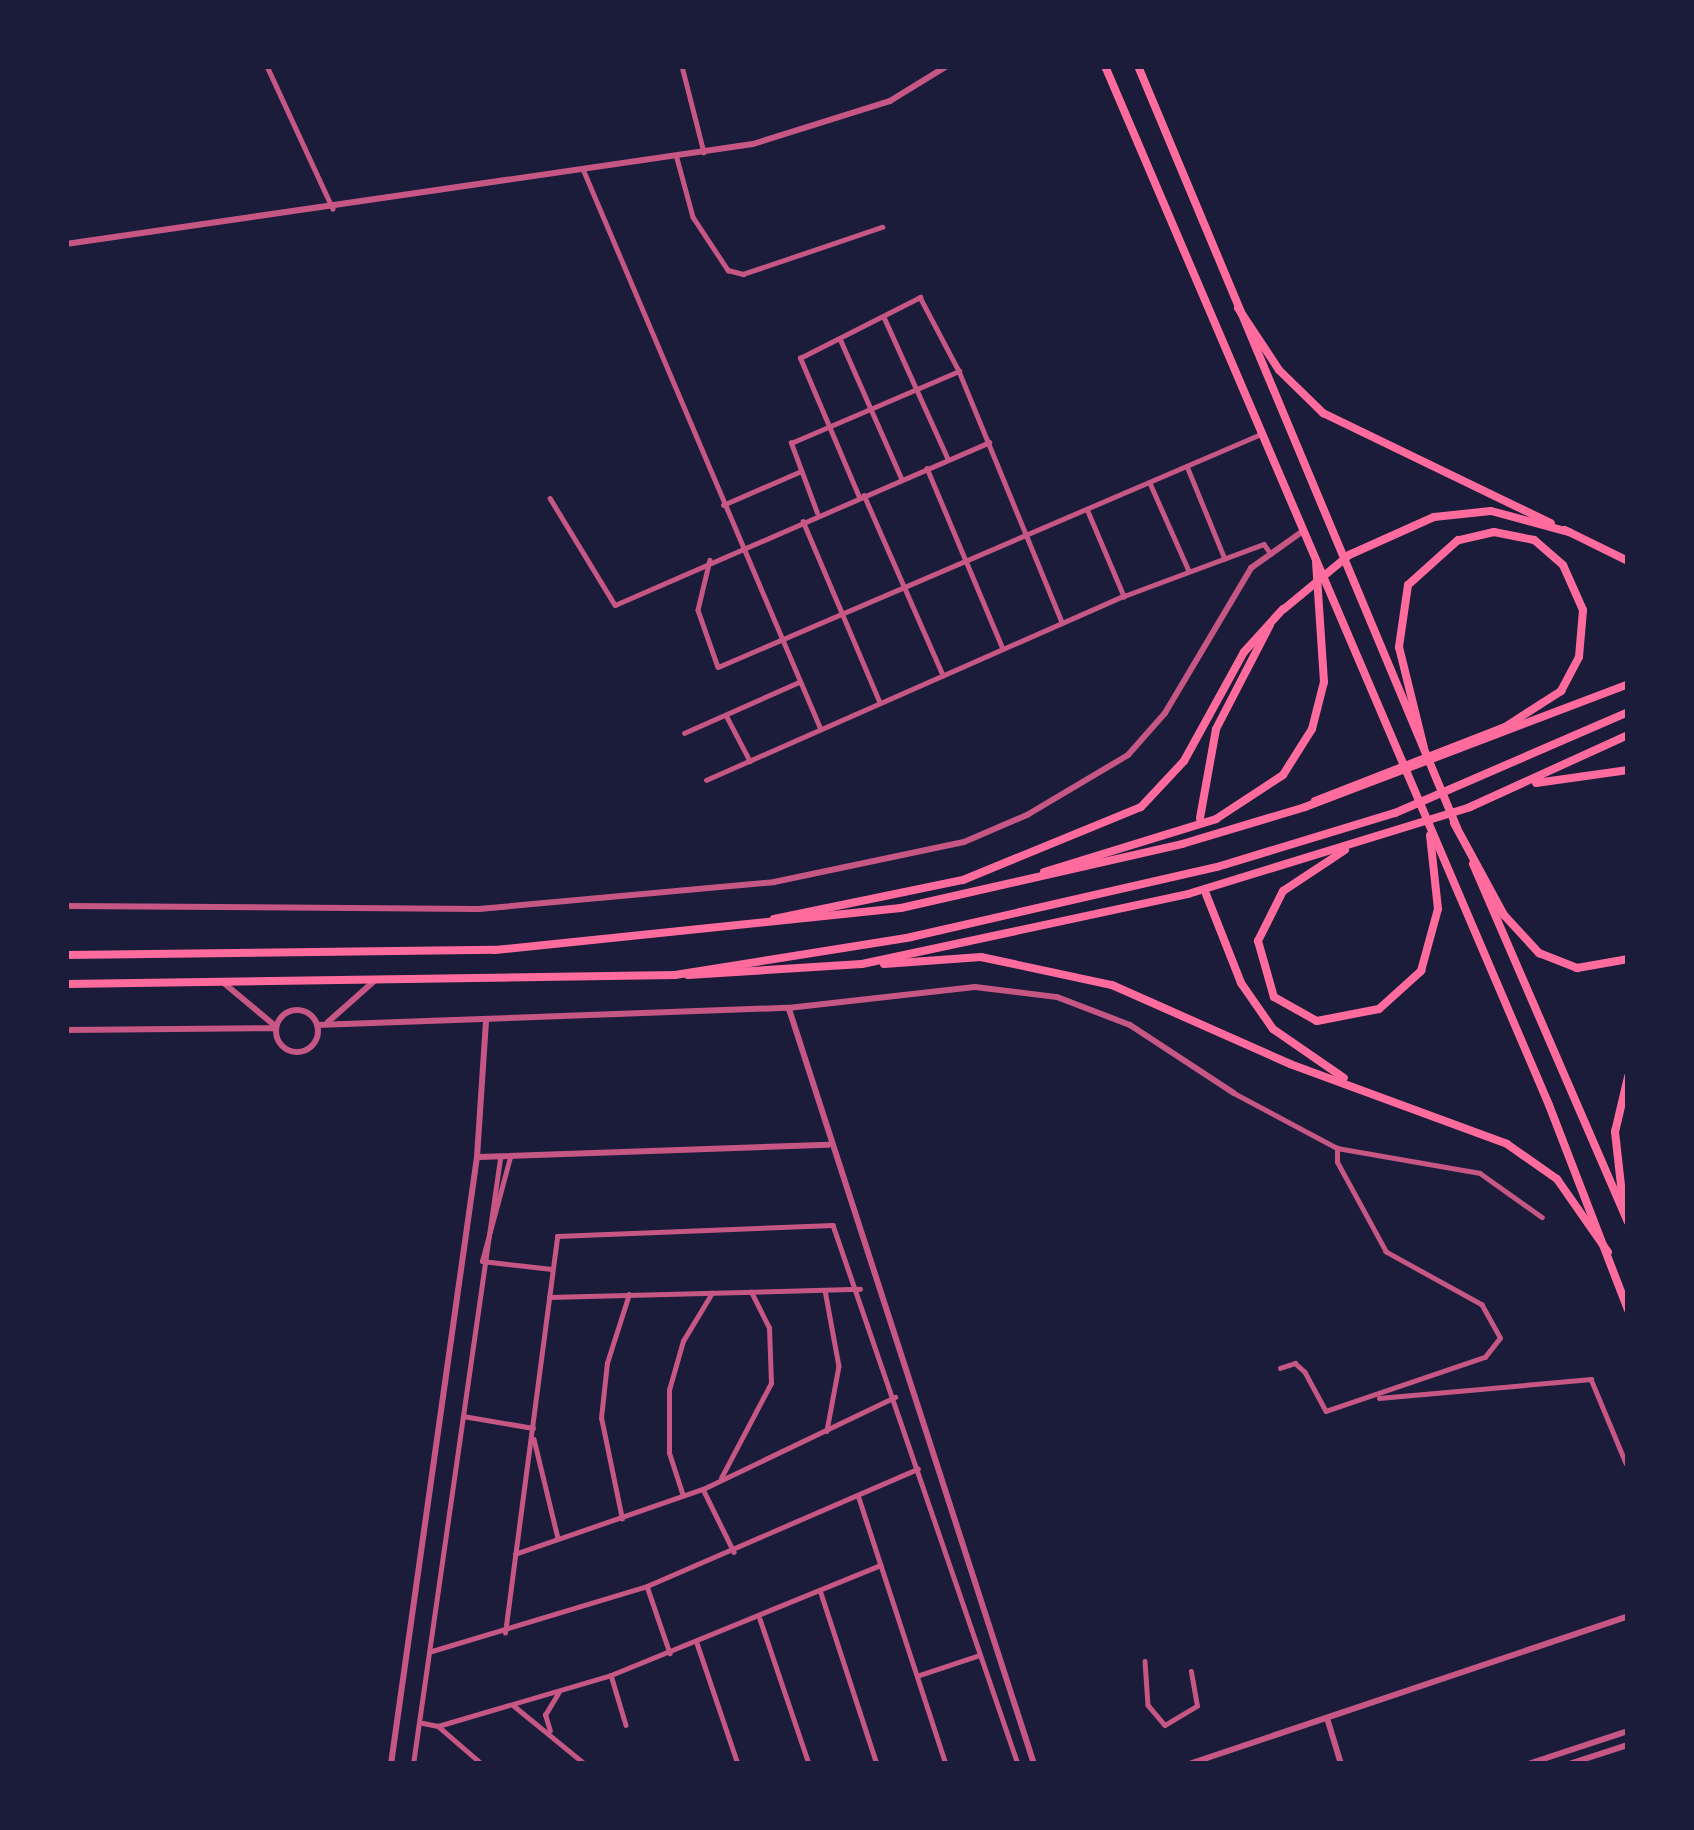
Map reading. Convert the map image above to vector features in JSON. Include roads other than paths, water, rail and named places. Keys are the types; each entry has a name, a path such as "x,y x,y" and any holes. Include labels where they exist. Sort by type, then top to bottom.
{"highway":[{"path":"1105,66 1549,1105 1628,1310"},
{"path":"1138,66 1454,823 1626,1217"},
{"path":"1238,308 1279,370 1323,413 1628,561"},
{"path":"696,934 963,880 1124,818 1172,777 1244,652 1297,595 1366,545 1470,512 1569,532"},
{"path":"1424,748 1399,647 1408,585 1457,540 1494,532 1534,540 1563,565 1581,601 1575,668 1544,706 1452,752"},
{"path":"974,893 1180,832 1216,819 1268,789 1312,728 1325,668 1316,562"},
{"path":"1200,818 1216,729 1283,609"},
{"path":"66,956 495,950 696,934 974,893 1182,844 1305,807 1628,683"},
{"path":"675,975 911,937 1217,867 1463,789 1628,712"},
{"path":"862,964 1188,894 1400,832 1528,784 1628,735"},
{"path":"1528,784 1628,770"},
{"path":"1454,823 1504,915 1539,953 1577,968 1628,959"},
{"path":"1364,842 1293,881 1262,922 1261,969 1292,1013 1317,1021 1361,1016 1390,1002 1421,971 1438,909 1430,835"},
{"path":"1206,894 1241,982 1273,1029 1319,1066 1378,1095"},
{"path":"66,984 675,975 981,957 1082,974 1507,1144 1557,1179 1608,1252"},
{"path":"1626,1217 1615,1132 1628,1077"}],"street":[{"path":"267,66 333,209"},
{"path":"682,66 704,152"},
{"path":"66,244 704,152 868,110 947,66"},
{"path":"676,156 693,217 728,269 742,274 882,227"},
{"path":"583,169 820,727"},
{"path":"944,675 800,358 920,297 959,371 1062,622"},
{"path":"884,317 947,459"},
{"path":"841,340 902,479"},
{"path":"818,514 790,445 959,371"},
{"path":"710,560 698,610 718,667 1261,434"},
{"path":"550,498 615,605 989,442"},
{"path":"1187,466 1225,559"},
{"path":"926,468 1003,649"},
{"path":"723,505 799,472"},
{"path":"1150,482 1189,571"},
{"path":"1087,509 1124,596"},
{"path":"803,521 880,702"},
{"path":"66,906 520,906 774,882 964,842 1027,815 1127,755 1166,713 1225,602 1271,554 1303,532"},
{"path":"706,780 1124,596 1264,544 1271,554"},
{"path":"683,733 800,682"},
{"path":"726,715 750,761"},
{"path":"225,984 277,1028 284,1047 297,1052 374,982"},
{"path":"66,1030 277,1028 294,1010 320,1028 788,1008 975,987 1057,997 1130,1025 1234,1094 1337,1148 1461,1166 1542,1217"},
{"path":"788,1008 828,1145 1034,1764"},
{"path":"391,1764 477,1157 486,1021"},
{"path":"477,1157 828,1145"},
{"path":"1280,1368 1295,1363 1305,1372 1321,1410 1376,1397 1485,1357 1495,1349 1498,1326 1482,1305 1386,1252 1336,1162 1337,1148"},
{"path":"413,1764 423,1723 482,1261 496,1176 505,1156"},
{"path":"482,1261 505,1177 505,1156"},
{"path":"496,1176 505,1177"},
{"path":"505,1633 552,1269 564,1232 830,1225 841,1231 1018,1764"},
{"path":"482,1261 552,1269"},
{"path":"549,1297 860,1289"},
{"path":"825,1290 839,1366 826,1432"},
{"path":"716,1483 748,1438 771,1383 770,1328 751,1292"},
{"path":"682,1497 669,1453 669,1390 683,1341 712,1293"},
{"path":"622,1519 601,1418 607,1363 629,1294"},
{"path":"1376,1397 1591,1379 1626,1463"},
{"path":"515,1555 703,1489 895,1397"},
{"path":"463,1416 532,1426"},
{"path":"532,1426 541,1490 559,1540"},
{"path":"432,1652 647,1586 918,1469"},
{"path":"703,1489 734,1552"},
{"path":"859,1498 946,1764"},
{"path":"423,1723 438,1726 611,1675 760,1619 880,1565"},
{"path":"647,1586 670,1653"},
{"path":"821,1593 877,1764"},
{"path":"760,1619 809,1764"},
{"path":"1189,1764 1628,1619"},
{"path":"698,1643 738,1764"},
{"path":"917,1676 980,1655"},
{"path":"1145,1661 1148,1706 1165,1725 1197,1706 1191,1672"},
{"path":"611,1675 626,1725"},
{"path":"552,1736 546,1711 565,1688"},
{"path":"514,1705 585,1764"},
{"path":"1327,1718 1341,1764"},
{"path":"438,1726 482,1764"},
{"path":"1528,1764 1628,1731"},
{"path":"1586,1745 1589,1757"},
{"path":"1569,1764 1628,1745"}]}
